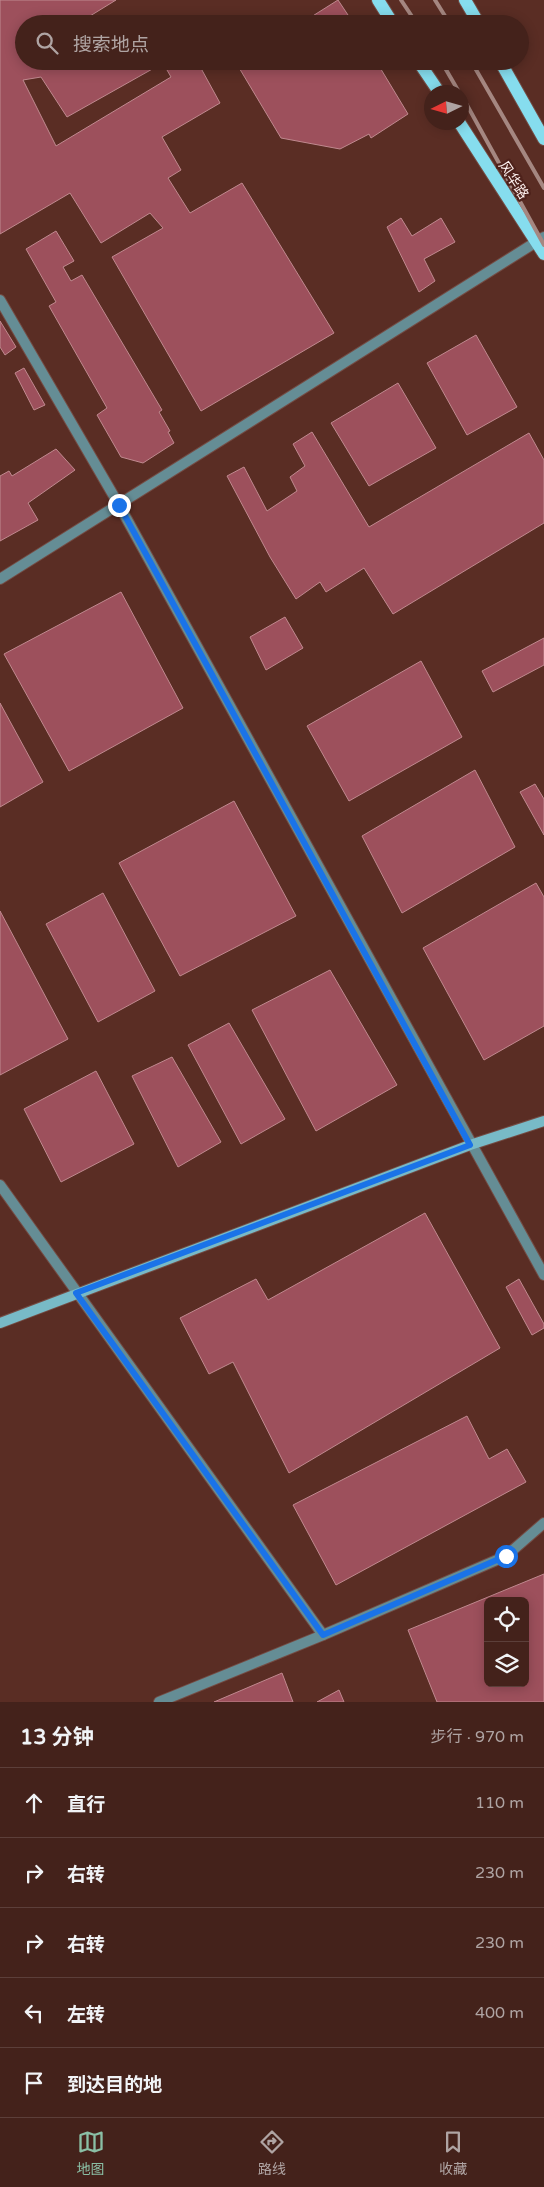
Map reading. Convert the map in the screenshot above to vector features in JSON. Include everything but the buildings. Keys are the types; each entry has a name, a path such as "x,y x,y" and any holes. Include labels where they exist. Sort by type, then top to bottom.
{"main road":[{"path":"378,0 387,15"},
{"path":"465,0 474,15"},
{"path":"424,70 434,85"},
{"path":"505,70 544,139"},
{"name":"风华路","path":"465,130 540,239 544,254"},
{"path":"0,1323 470,1145 544,1121"}],"street":[{"path":"0,580 540,239"},
{"path":"0,300 119,505 470,1145 544,1275"},
{"path":"0,1185 323,1635"},
{"path":"159,1702 323,1635 506,1556 544,1523"}],"railway":[{"path":"401,0 411,15"},
{"path":"435,0 444,15"},
{"path":"446,70 455,85"},
{"path":"476,70 544,188"},
{"path":"469,109 544,245"}],"route":[{"path":"119,505 470,1145 76,1293 323,1635 506,1556"}]}
